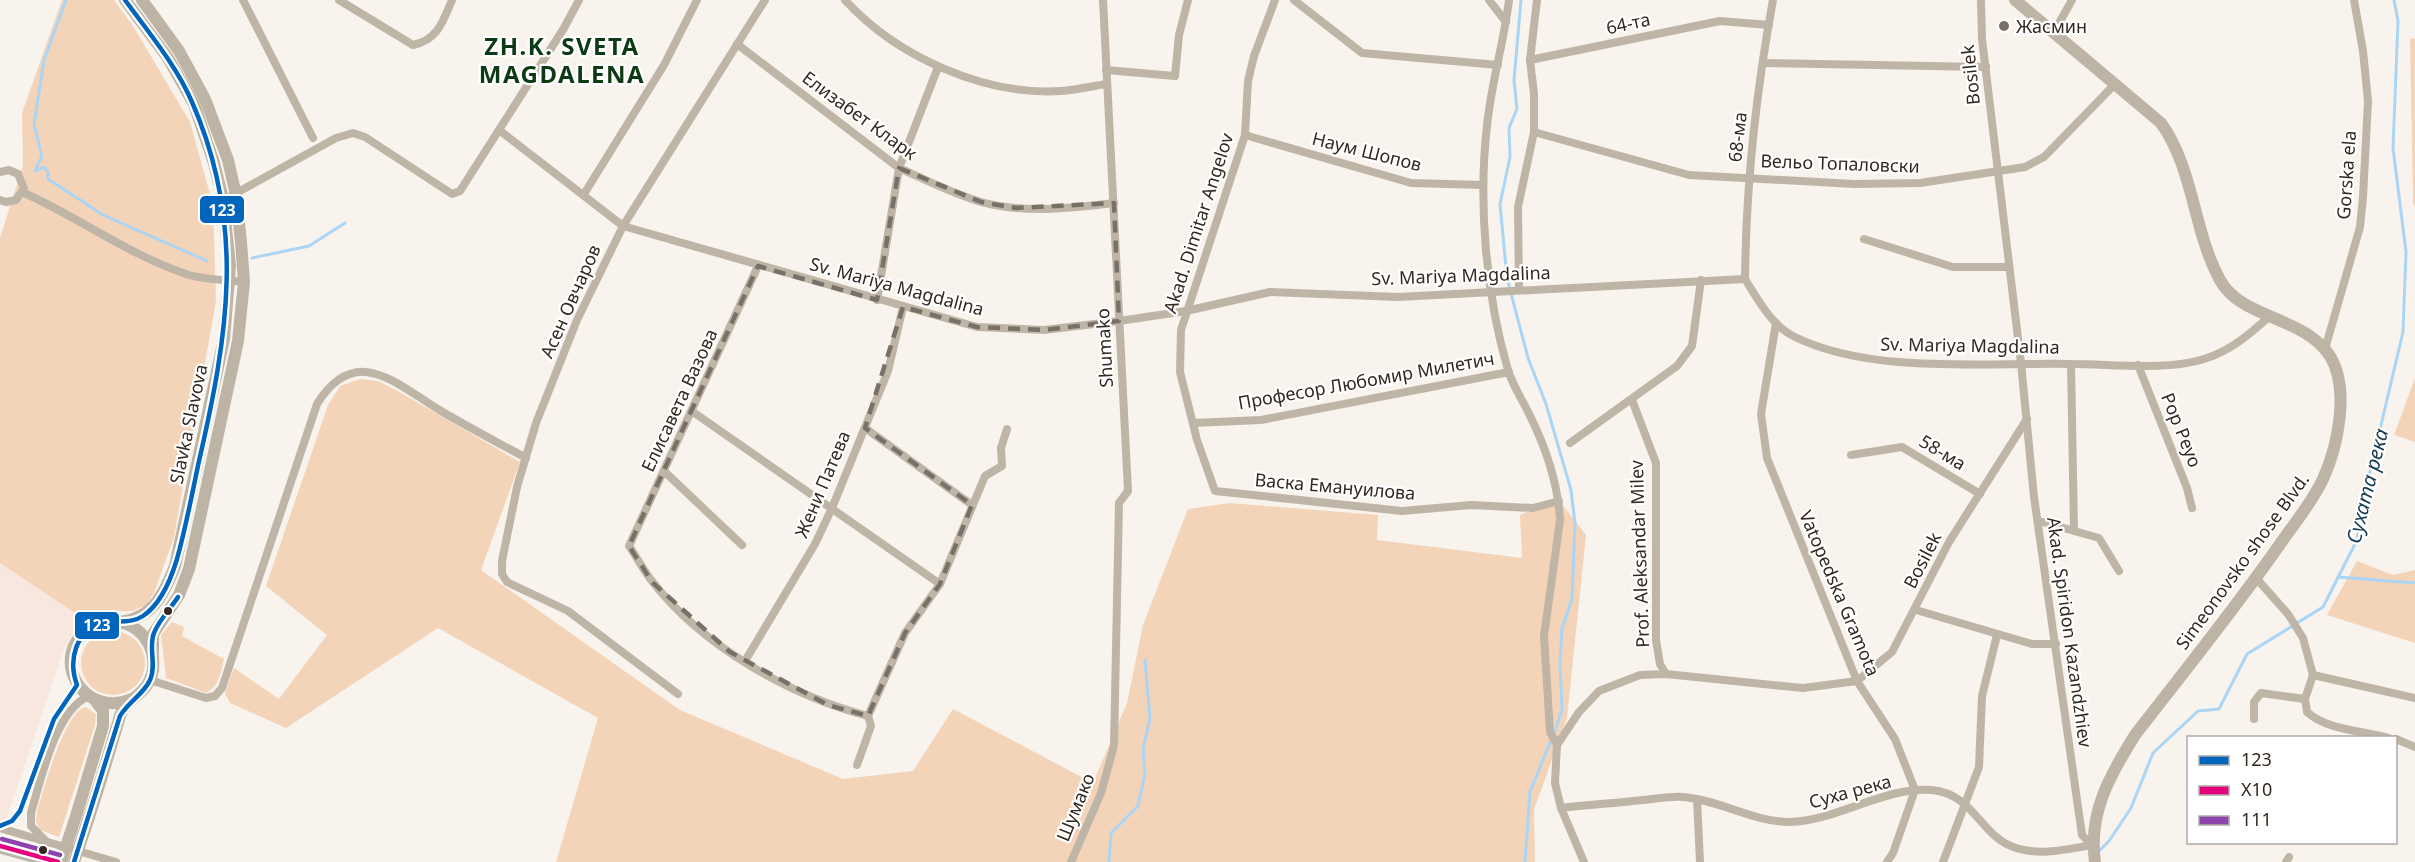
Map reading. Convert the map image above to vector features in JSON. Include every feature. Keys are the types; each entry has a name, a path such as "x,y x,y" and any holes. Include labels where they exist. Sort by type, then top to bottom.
{"highway":[{"path":"0,846 59,862"}],"street":[{"name":"Slavka Slavova","path":"114,622 135,620 150,610 165,589 175,566 224,339 230,280 223,199 214,163 194,104 168,58 125,0"},
{"name":"Slavka Slavova","path":"142,0 179,51 205,99 228,160 236,195 244,282 238,341 189,568 179,595 153,634 153,656"},
{"path":"243,0 313,138"},
{"path":"339,0 413,45 426,42 438,33 452,0"},
{"path":"223,199 236,195 336,138 353,133 365,137 452,194 460,191 564,28 579,0"},
{"path":"584,194 664,65 697,0"},
{"name":"Асен Овчаров","path":"678,694 568,611 507,582 502,574 504,545 536,423 577,320 623,226 765,0"},
{"path":"845,0 863,19 892,41 938,67 982,81 1035,90 1061,91 1107,84"},
{"name":"Shumako","path":"1071,862 1105,782 1114,746 1113,692 1119,504 1125,499 1128,491 1103,0"},
{"path":"1106,70 1175,76 1179,35 1188,0"},
{"name":"Akad. Dimitar Angelov","path":"1215,491 1193,423 1179,358 1186,311 1245,135 1248,81 1254,56 1275,0"},
{"path":"1294,0 1362,53 1498,65"},
{"path":"1489,0 1506,22"},
{"path":"1509,0 1487,125 1483,185 1485,237 1492,291 1509,372 1534,422 1552,472 1559,501 1560,520 1544,636 1550,732 1557,745"},
{"path":"1519,289 1518,207 1534,132 1534,94 1530,60 1537,0"},
{"name":"68-ма","path":"1745,279 1749,177 1773,0"},
{"name":"Bosilek","path":"1857,681 1892,652 1916,610 1949,542 2027,419 1997,173 1981,0"},
{"name":"Simeonovsko shose Blvd.","path":"2015,0 2152,114 2167,133 2180,161 2220,280 2236,299 2306,333 2325,349 2337,370 2342,401 2328,467 2318,490 2256,578 2134,735 2117,763 2105,786 2094,818 2092,845 2094,862"},
{"path":"2054,32 2072,0"},
{"name":"Gorska ela","path":"2325,349 2360,227 2363,197 2368,101 2363,51 2354,0"},
{"name":"64-та","path":"1530,60 1720,21 1769,25"},
{"name":"Елизабет Кларк","path":"737,44 899,168 981,202 1016,208 1055,209 1114,202"},
{"path":"1764,63 1986,67"},
{"path":"877,300 899,168 938,67"},
{"name":"Вельо Топаловски","path":"1534,132 1689,175 1854,184 1920,183 2025,167 2044,157 2116,83"},
{"path":"499,130 623,226"},
{"name":"Наум Шопов","path":"1245,135 1411,183 1483,185"},
{"path":"0,172 9,170 18,174 23,183 22,192 11,202 0,201"},
{"path":"22,192 50,204 87,227 190,275 244,282"},
{"name":"Sv. Mariya Magdalina","path":"623,226 977,327 1044,330 1186,311 1270,292 1398,297 1745,279 1776,323 1793,337 1834,353 1898,363 2138,365 2202,360 2226,350 2271,315"},
{"path":"1864,239 1953,267 2009,267"},
{"name":"Елисавета Вазова","path":"745,661 693,623 652,582 629,546 693,412 758,266"},
{"path":"1570,443 1677,366 1692,346 1701,280"},
{"name":"Жени Патева","path":"745,661 815,544 832,508 888,371 903,307"},
{"name":"Vatopedska Gramota","path":"1776,323 1761,414 1767,458 1857,681 1895,739 1915,790"},
{"path":"2071,364 2074,530"},
{"name":"Pop Peyo","path":"2138,365 2187,488 2192,508"},
{"path":"150,680 206,699 215,696 222,688 317,404 327,388 341,377 362,372 387,376 441,411 526,458"},
{"name":"Професор Любомир Милетич","path":"1193,423 1261,420 1509,372"},
{"name":"Prof. Aleksandar Milev","path":"1632,400 1656,463 1656,640 1660,664 1666,674"},
{"path":"693,412 940,584"},
{"name":"Akad. Spiridon Kazandzhiev","path":"2027,419 2034,497 2082,835 2092,845"},
{"path":"865,428 972,505"},
{"path":"856,765 871,726 868,716 905,633 940,584 985,476 1002,466 1002,448 1007,429"},
{"name":"58-ма","path":"1851,455 1902,447 1980,494"},
{"path":"665,472 742,545"},
{"name":"Васка Емануилова","path":"1215,491 1421,512 1471,505 1533,508 1559,501"},
{"path":"2039,521 2099,538 2120,571"},
{"path":"2256,578 2299,629 2313,675 2305,699 2307,712 2315,720 2382,736"},
{"path":"1916,610 2032,644 2056,644"},
{"path":"59,862 83,815 120,716 150,680 153,656 142,635 129,625 114,622 91,628 79,639 72,662 77,685 103,711 103,726 83,815 74,862"},
{"path":"1943,862 1967,804 1979,767 1982,696 1997,635"},
{"path":"745,661 774,679 828,705 868,716"},
{"path":"1584,862 1561,808 1555,783 1557,745 1579,712 1599,691 1640,675 1666,674 1803,688 1857,681"},
{"path":"2313,675 2415,698"},
{"path":"0,827 12,821 20,811 54,719 77,685"},
{"path":"2254,718 2254,702 2261,693 2305,699"},
{"path":"46,841 31,826 31,813 63,722 74,706 92,698 111,704 134,698"},
{"path":"2397,739 2415,747"},
{"path":"1887,862 1893,853 1915,790"},
{"name":"Суха река","path":"1561,808 1682,796 1760,818 1790,822 1819,818 1915,790 1954,795 1967,804 1993,834 2014,848 2041,853 2092,845"},
{"path":"1697,799 1700,862"},
{"path":"0,827 116,862"}],"highlighted area":[{"path":"899,168 981,202 1016,208 1114,203 1119,321 1044,330 977,327 903,307 865,428 972,505 940,584 905,633 868,716 828,705 730,652 652,582 629,546 758,266 877,300"}],"shaded area":[{"path":"62,0 114,0 133,26 190,122 213,205 216,301 174,537 154,593 146,605 133,611 102,611 84,619 0,563 0,238 23,165 22,113"},
{"path":"2410,38 2415,39 2415,209 2413,202"},
{"path":"2415,378 2415,442 2394,435"},
{"path":"360,379 378,381 396,390 520,462 481,570 680,710 843,779 913,771 953,709 1093,783 1127,703 1143,625 1188,509 1230,503 1378,515 1377,540 1522,558 1520,515 1558,499 1586,535 1567,718 1534,810 1535,862 556,862 598,718 438,628 286,728 230,703 225,693 234,668 279,699 327,635 266,586 328,405 340,386"},
{"path":"2357,561 2393,575 2415,570 2415,643 2327,615"},
{"path":"0,563 84,619 64,649 6,820 0,820"},
{"path":"172,622 184,627 182,636 224,659 217,683 206,693 166,678 161,635"},
{"path":"113,631 125,633 136,640 143,651 145,663 143,675 136,686 125,693 113,695 101,693 90,686 83,675 81,663 83,651 90,640 101,633"},
{"path":"86,707 96,714 95,725 59,837 40,830 36,821 37,811 63,736 70,722 78,712"}],"waterway":[{"path":"35,171 42,156 34,124 44,60 66,0"},
{"path":"1521,0 1514,80 1517,109 1509,128 1510,157 1500,204 1507,278 1528,358 1546,404 1571,490 1575,523 1572,599 1562,628 1560,664 1562,710 1554,734"},
{"name":"Сухата река","path":"2098,852 2109,841 2131,808 2153,753 2198,711 2219,709 2247,654 2323,607 2357,540 2364,497 2403,332 2406,252 2393,148 2398,21 2394,0"},
{"path":"35,171 44,167 48,172 48,179 103,215 207,261"},
{"path":"252,258 309,246 345,223"},
{"path":"2338,577 2415,583"},
{"path":"1109,862 1111,833 1138,806 1145,774 1143,749 1150,718 1145,660"},
{"path":"1525,862 1530,792 1551,740"}],"transit line":[{"name":"123","path":"0,826 12,821 20,811 54,719 77,685 73,666 80,640 93,627 103,623 129,621 143,616 155,605 168,583 186,523 218,369 227,280 226,236 220,192 209,148 186,88 162,50 125,0"},
{"name":"123","path":"74,862 120,716 150,680 153,668 152,638 156,628 178,597"},
{"name":"111","path":"2,839 60,855"},
{"name":"Х10","path":"0,846 58,862"}],"place":[{"name":"Жасмин","path":"2004,26"}],"district":[{"name":"ZH.K. SVETA MAGDALENA","path":"562,59"}]}
